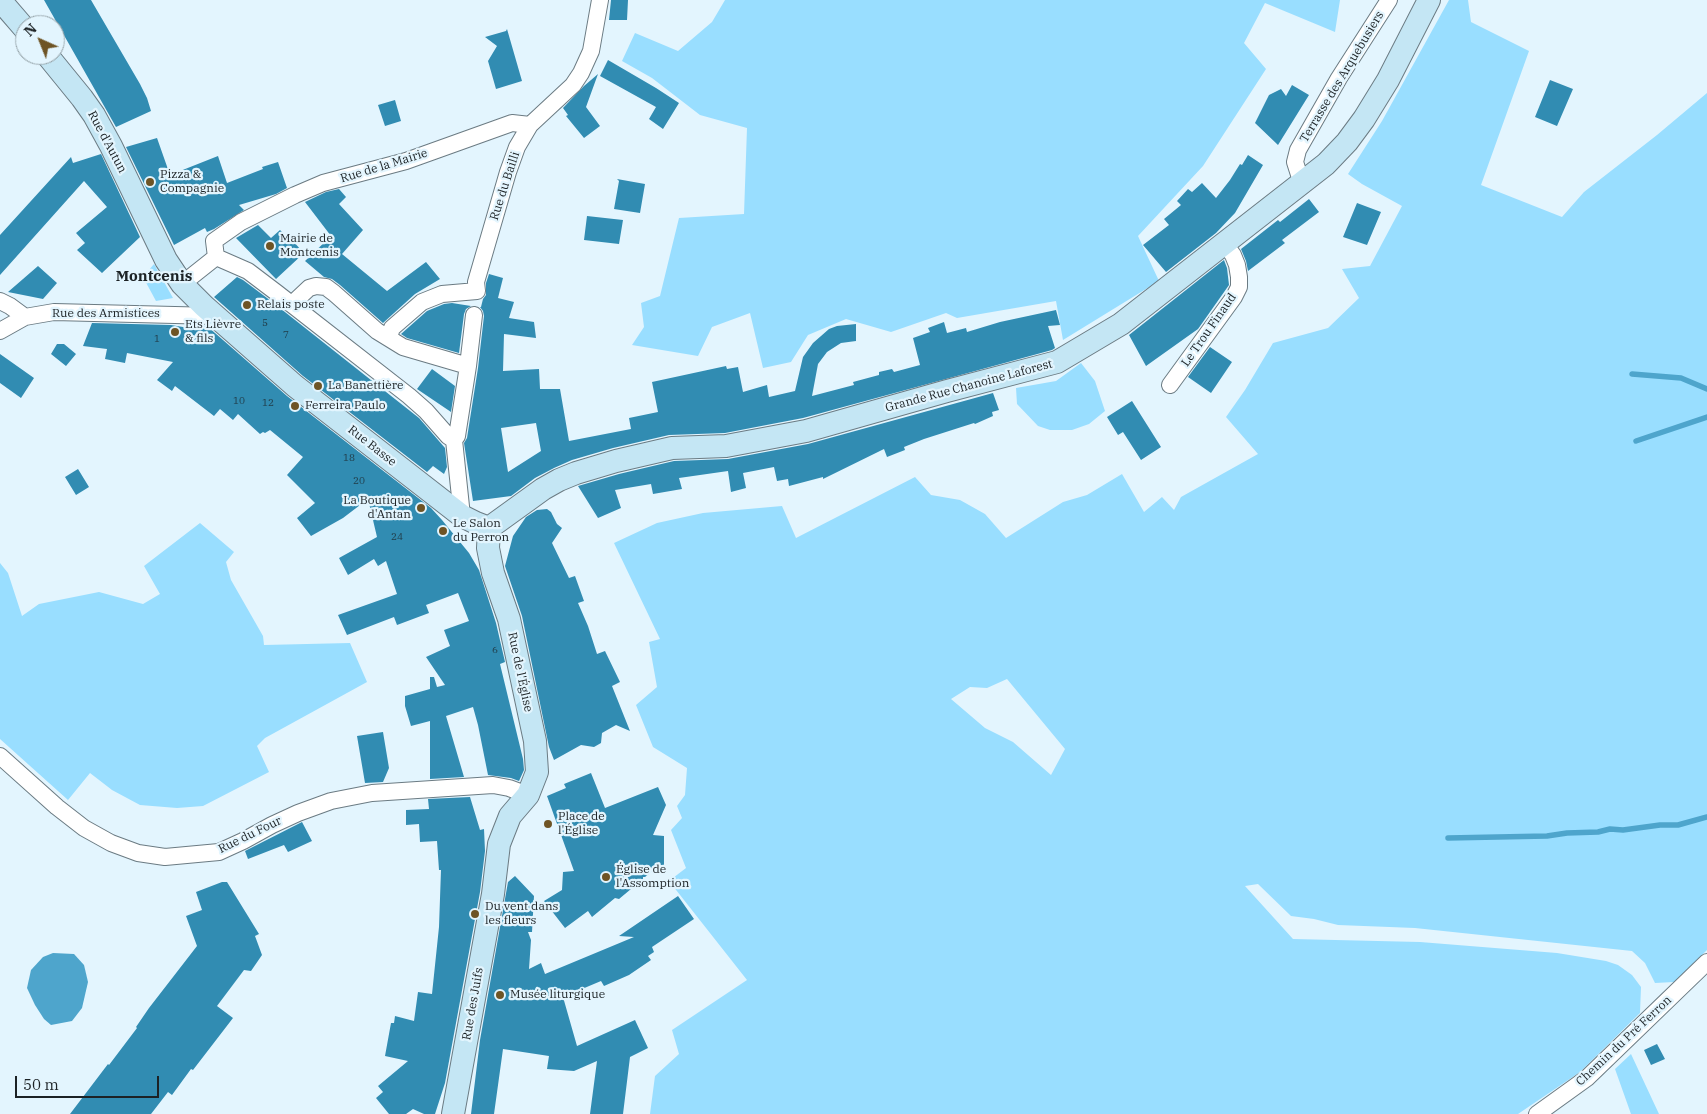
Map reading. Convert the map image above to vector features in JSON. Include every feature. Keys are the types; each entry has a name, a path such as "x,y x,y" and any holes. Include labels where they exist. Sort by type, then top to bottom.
{"main road":[{"path":"0,0 15,17"},
{"name":"Grande Rue Chanoine Laforest","path":"489,528 544,489 576,473 616,461 672,448 726,446 806,431 1057,362 1121,324 1326,164 1364,119 1388,80 1429,0"},
{"name":"Rue d'Autun","path":"55,65 94,115 166,260 182,284"},
{"name":"Rue Basse","path":"182,284 215,316 295,386 462,516 489,528"},
{"name":"Rue de l'Église","path":"489,528 488,548 493,574 509,619 535,741 537,772 528,795"},
{"name":"Rue des Juifs","path":"453,1114 493,894 499,844 510,816 528,795"}],"street":[{"name":"Rue du Bailli","path":"388,337 392,328 422,302 442,294 477,291 476,282 517,147 530,126 573,85 580,73 591,51 600,0"},
{"name":"Terrasse des Arquebusiers","path":"1302,184 1296,162 1298,150 1339,78 1389,0"},
{"name":"Rue de la Mairie","path":"216,257 214,241 241,222 323,183 406,161 512,123 530,126"},
{"name":"Le Trou Finaud","path":"1170,385 1234,298 1239,277 1237,265 1225,244"},
{"path":"182,284 216,257 248,271 409,396 454,440"},
{"path":"292,304 309,288 316,286 326,287 377,331 403,347 468,366"},
{"path":"0,301 26,317"},
{"name":"Rue des Armistices","path":"0,330 26,317 54,312 215,316"},
{"path":"462,516 454,440 457,436 474,315"},
{"name":"Rue du Four","path":"0,756 84,828 111,843 138,853 165,857 219,852 272,824 298,813 331,801 372,793 493,785 509,788 528,795"},
{"name":"Chemin du Pré Ferron","path":"1536,1114 1587,1078 1707,962"}],"shaded area":[{"path":"725,0 1340,0 1335,32 1265,3 1244,43 1266,69 1203,166 1138,236 1159,281 1063,340 1056,301 957,318 946,313 891,332 846,319 808,335 791,362 763,368 750,313 712,327 698,356 632,345 644,327 641,303 660,296 679,218 744,214 747,128 700,115 652,78 622,61 635,33 678,51 712,22"},
{"path":"1449,0 1468,0 1471,22 1529,51 1481,185 1562,217 1584,192 1707,93 1707,950 1674,982 1655,983 1645,963 1632,951 1415,928 1338,925 1291,916 1258,884 1245,886 1293,939 1420,942 1557,953 1606,961 1618,965 1632,975 1641,987 1640,1013 1580,1072 1518,1114 650,1114 655,1076 679,1054 672,1030 747,980 669,881 686,868 671,830 682,818 677,806 685,795 687,768 653,747 636,705 657,687 649,642 660,639 614,543 657,523 703,513 782,506 796,538 915,477 931,495 960,500 985,514 1006,538 1063,502 1087,495 1122,474 1144,512 1162,497 1174,510 1181,497 1258,454 1226,417 1245,390 1273,343 1328,328 1359,298 1342,269 1370,266 1402,206 1348,174 1382,121","holes":["1007,679 1065,749 1051,775 1013,742 985,728 951,699 970,687 987,688"]},
{"path":"154,264 173,298 156,301 143,277"},
{"path":"1081,363 1095,381 1105,411 1089,424 1072,430 1050,430 1038,426 1017,404 1016,388 1056,381"},
{"path":"200,523 234,552 226,562 231,580 263,636 264,645 350,643 367,682 265,738 257,746 269,772 203,806 177,808 140,805 112,790 90,773 68,800 0,739 0,563 8,573 22,616 39,604 99,592 143,604 160,594 144,566"},
{"path":"53,953 74,954 84,965 88,982 82,1008 72,1021 51,1025 44,1019 27,988 31,970 43,957"},
{"path":"1631,1054 1659,1114 1631,1114 1615,1069"}],"building":[{"path":"44,0 91,0 140,84 151,111 116,127 65,37 65,15 53,15"},
{"path":"611,0 628,0 627,20 609,20"},
{"path":"507,29 522,81 496,89 488,61 497,46 485,37 506,31"},
{"path":"608,60 679,103 663,129 649,119 656,107 600,76"},
{"path":"598,74 586,107 600,126 584,138 566,116 568,115 563,108"},
{"path":"1550,80 1573,89 1557,126 1535,117"},
{"path":"1292,85 1309,95 1278,145 1255,123 1269,95 1281,89 1286,96"},
{"path":"395,100 401,121 385,126 378,105"},
{"path":"157,138 170,175 218,156 227,183 278,162 287,188 276,194 239,205 244,210 214,229 207,232 205,228 174,245 126,147"},
{"path":"101,154 140,237 102,273 77,250 85,243 76,233 107,207 84,181 0,275 0,235 71,157 73,163"},
{"path":"1248,155 1263,165 1235,213 1216,233 1166,272 1143,245 1169,225 1164,219 1181,205 1177,201 1188,189 1192,192 1202,183 1216,198"},
{"path":"617,179 645,184 640,213 614,209 619,181"},
{"path":"339,189 346,197 339,204 363,230 342,254 387,291 426,262 440,279 415,294 383,323 340,285 332,279 324,277 305,261 331,236 305,202 326,192"},
{"path":"1309,199 1319,212 1282,240 1285,243 1248,271 1241,249"},
{"path":"1357,203 1381,212 1367,245 1343,237"},
{"path":"587,216 623,220 619,244 584,240"},
{"name":"Mairie de Montcenis","path":"258,225 271,238 280,230 304,253 276,279 236,238"},
{"path":"1224,260 1229,285 1198,329 1146,366 1129,335"},
{"path":"38,266 57,283 43,299 8,292"},
{"path":"489,274 503,278 498,298 514,302 509,318 534,322 536,338 504,334 503,371 539,369 540,389 560,389 569,441 631,429 629,418 658,412 652,382 726,366 727,369 738,367 743,392 767,385 769,397 795,391 803,357 813,343 829,329 837,326 856,324 856,341 841,343 827,352 818,364 812,396 854,385 853,382 879,375 879,372 892,369 894,372 920,365 913,338 930,332 928,328 944,322 947,333 966,328 967,332 1000,322 1056,310 1060,325 1048,326 1055,348 1052,350 803,418 725,433 669,435 613,448 572,460 554,468 535,478 511,496 473,501 464,443 467,438 478,368 484,316 480,307 486,295 486,283","holes":["536,423 541,451 508,472 501,428"]},
{"path":"237,277 271,301 419,418 445,448 447,467 444,474 433,466 427,472 303,376 214,297"},
{"path":"452,303 471,306 466,309 464,314 459,353 407,338 401,334 427,311"},
{"path":"92,323 171,325 189,328 190,325 207,326 287,396 431,508 469,553 479,570 496,623 505,662 500,664 523,759 524,770 519,781 488,775 473,707 446,716 464,777 430,779 430,721 411,726 405,706 405,696 430,689 430,677 434,677 437,687 445,685 426,657 450,646 444,630 469,621 458,593 426,605 429,613 397,625 394,617 347,635 338,615 397,594 386,561 378,566 374,559 348,575 339,558 377,537 368,499 343,518 311,536 297,518 315,503 287,475 303,457 270,430 260,434 238,414 233,420 220,409 214,416 175,386 172,391 157,380 173,362 127,353 125,363 105,359 107,349 83,346"},
{"path":"57,344 64,344 76,354 66,366 51,354"},
{"path":"1210,347 1232,362 1211,393 1188,377"},
{"path":"0,354 34,378 21,398 0,383"},
{"path":"432,369 455,386 451,412 417,389"},
{"path":"993,393 999,410 992,412 993,416 975,424 924,439 904,447 905,450 887,457 884,449 823,479 823,477 789,486 788,479 777,481 774,467 743,473 746,488 731,492 728,471 679,478 682,489 653,494 651,484 615,490 621,508 598,518 578,486 674,461 728,459 808,444"},
{"path":"1132,401 1161,447 1141,460 1123,432 1118,435 1107,417"},
{"path":"78,469 89,487 76,495 65,477"},
{"path":"547,509 562,528 552,543 569,578 575,576 584,601 578,603 597,654 605,651 620,682 612,686 630,731 616,725 602,733 601,743 594,747 581,745 554,760 549,747 522,616 505,566 513,536 526,517 537,510"},
{"path":"383,732 389,768 383,782 365,783 357,736"},
{"path":"591,773 605,808 658,787 666,805 653,835 664,836 664,865 660,865 643,877 619,899 615,898 592,917 588,911 565,928 544,901 562,890 563,872 574,871 547,796 566,788 564,784"},
{"path":"470,797 480,830 484,829 485,851 480,892 445,1083 435,1114 424,1114 413,1109 406,1114 389,1114 376,1098 383,1092 378,1086 408,1061 385,1056 391,1023 394,1023 395,1016 414,1021 418,992 432,994 439,927 441,870 439,870 437,841 420,842 419,824 406,825 406,810 429,809 428,799"},
{"path":"302,822 312,841 288,852 284,845 248,859 245,851"},
{"path":"515,876 534,896 532,932 528,932 531,940 529,969 541,963 545,974 634,937 619,936 678,896 694,919 652,947 654,952 648,956 651,960 629,975 604,986 601,981 563,997 577,1046 635,1020 648,1048 630,1057 623,1114 590,1114 597,1061 574,1071 547,1069 549,1056 503,1049 494,1114 471,1114 480,1040 508,882"},
{"path":"222,882 227,882 259,934 255,936 262,955 251,971 244,970 217,1006 233,1018 172,1095 168,1092 151,1114 70,1114 137,1028 149,1008 197,946 186,916 202,910 196,892"},
{"path":"1657,1044 1665,1059 1651,1065 1644,1050"}],"waterway":[{"path":"1632,374 1681,378 1707,389"},
{"path":"1636,441 1707,417"},
{"path":"1448,838 1547,836 1598,832 1610,829 1623,830 1660,825 1678,825 1707,817"}],"place":[{"name":"Pizza & Compagnie","path":"150,182"},
{"name":"Mairie de Montcenis","path":"270,246"},
{"name":"Relais poste","path":"247,305"},
{"name":"Ets Lièvre & fils","path":"175,332"},
{"name":"La Banettière","path":"318,386"},
{"name":"Ferreira Paulo","path":"295,406"},
{"name":"La Boutique d'Antan","path":"421,508"},
{"name":"Le Salon du Perron","path":"443,531"},
{"name":"Place de l'Église","path":"548,824"},
{"name":"Église de l'Assomption","path":"606,877"},
{"name":"Du vent dans les fleurs","path":"475,914"},
{"name":"Musée liturgique","path":"500,995"}],"district":[{"name":"Montcenis","path":"154,277"}]}
